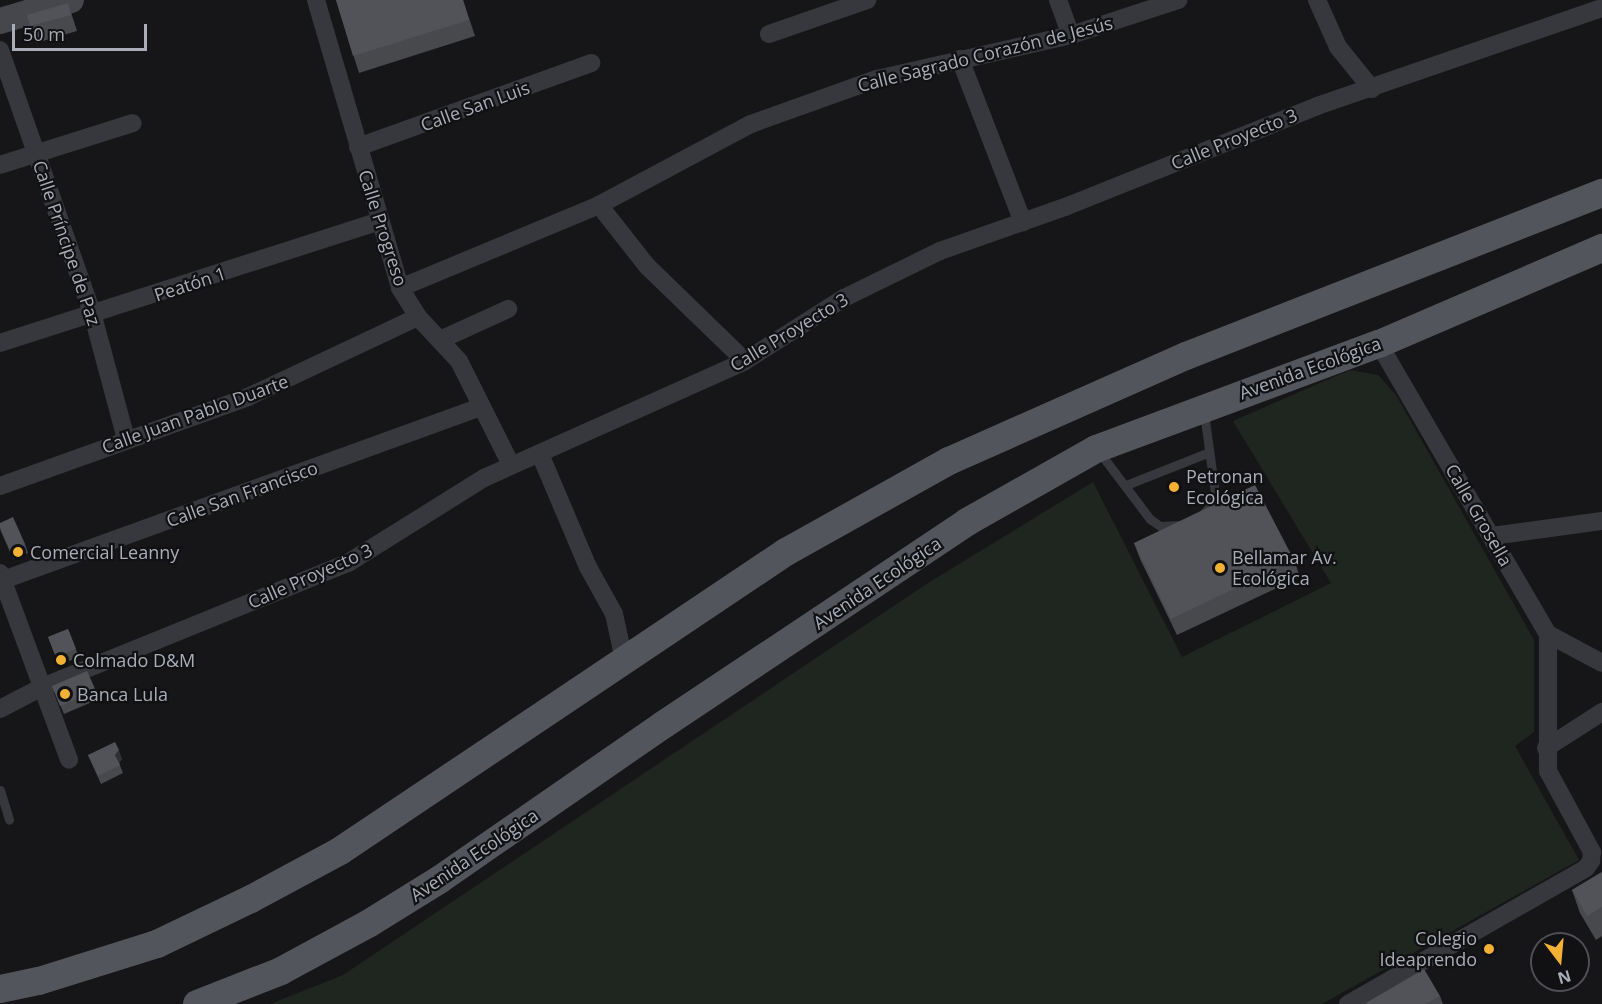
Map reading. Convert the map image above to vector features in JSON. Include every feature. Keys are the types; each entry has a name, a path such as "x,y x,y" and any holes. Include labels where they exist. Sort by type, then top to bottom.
{"main road":[{"path":"0,989 39,981 157,944 251,899 367,833 786,552 950,461 1176,361 1602,194"},
{"name":"Avenida Ecológica","path":"197,1004 281,971 419,893 967,522 1096,449 1379,344 1602,248"}],"street":[{"path":"0,21 71,0"},
{"name":"Calle Progreso","path":"316,0 378,222 400,288 418,317 459,361 511,465"},
{"path":"769,34 867,0"},
{"path":"1058,0 1071,35"},
{"name":"Calle Sagrado Corazón de Jesús","path":"400,288 599,205 751,124 877,79 1071,35 1178,0"},
{"path":"1317,0 1338,47 1372,89"},
{"name":"Calle Proyecto 3","path":"0,709 42,687 348,563 511,465 745,361 844,298 940,251 1023,222 1317,106 1372,89 1602,8"},
{"name":"Calle Príncipe de Paz","path":"0,50 93,316 126,439"},
{"path":"960,59 1023,222"},
{"name":"Calle San Luis","path":"358,147 591,63"},
{"path":"0,165 133,123"},
{"path":"599,205 647,266 745,361"},
{"name":"Peatón 1","path":"0,343 93,316 378,222"},
{"path":"440,340 508,309"},
{"name":"Calle Juan Pablo Duarte","path":"0,486 248,397 418,317"},
{"name":"Calle Grosella","path":"1379,344 1548,634"},
{"name":"Calle San Francisco","path":"2,577 481,407"},
{"path":"540,454 588,567 614,614 624,660"},
{"path":"1492,536 1602,522"},
{"path":"2,577 69,760"},
{"path":"1348,1004 1586,868 1592,852 1548,771 1546,748 1550,728 1548,634 1602,663"},
{"path":"1546,748 1602,712"}],"lane":[{"path":"1096,449 1150,519 1160,525 1185,524 1212,504 1215,493 1207,453 1204,408"},
{"path":"1126,485 1207,453"},
{"path":"0,790 9,820"}],"shaded area":[{"path":"1350,370 1378,375 1396,395 1534,640 1534,732 1515,746 1579,860 1322,1004 270,1004 343,975 928,583 1093,482 1182,657 1331,583 1233,421"}],"building":[{"path":"336,0 463,0 469,20 353,56"},
{"path":"68,3 71,15 30,26 27,15"},
{"name":"Bellamar Av. Ecológica","path":"1255,485 1294,560 1171,619 1134,543"},
{"path":"13,517 25,544 10,550 0,523"},
{"path":"68,629 76,649 56,657 48,637"},
{"path":"87,671 96,691 60,706 52,686"},
{"path":"115,742 119,750 115,755 120,765 98,776 88,755"},
{"path":"1602,872 1602,907 1587,916 1572,890"},
{"path":"1424,969 1440,996 1425,1004 1366,1003"}],"place":[{"name":"Petronan Ecológica","path":"1174,487"},
{"name":"Comercial Leanny","path":"18,552"},
{"name":"Bellamar Av. Ecológica","path":"1220,568"},
{"name":"Colmado D&M","path":"61,660"},
{"name":"Banca Lula","path":"65,694"},
{"name":"Colegio Ideaprendo","path":"1489,949"}]}
